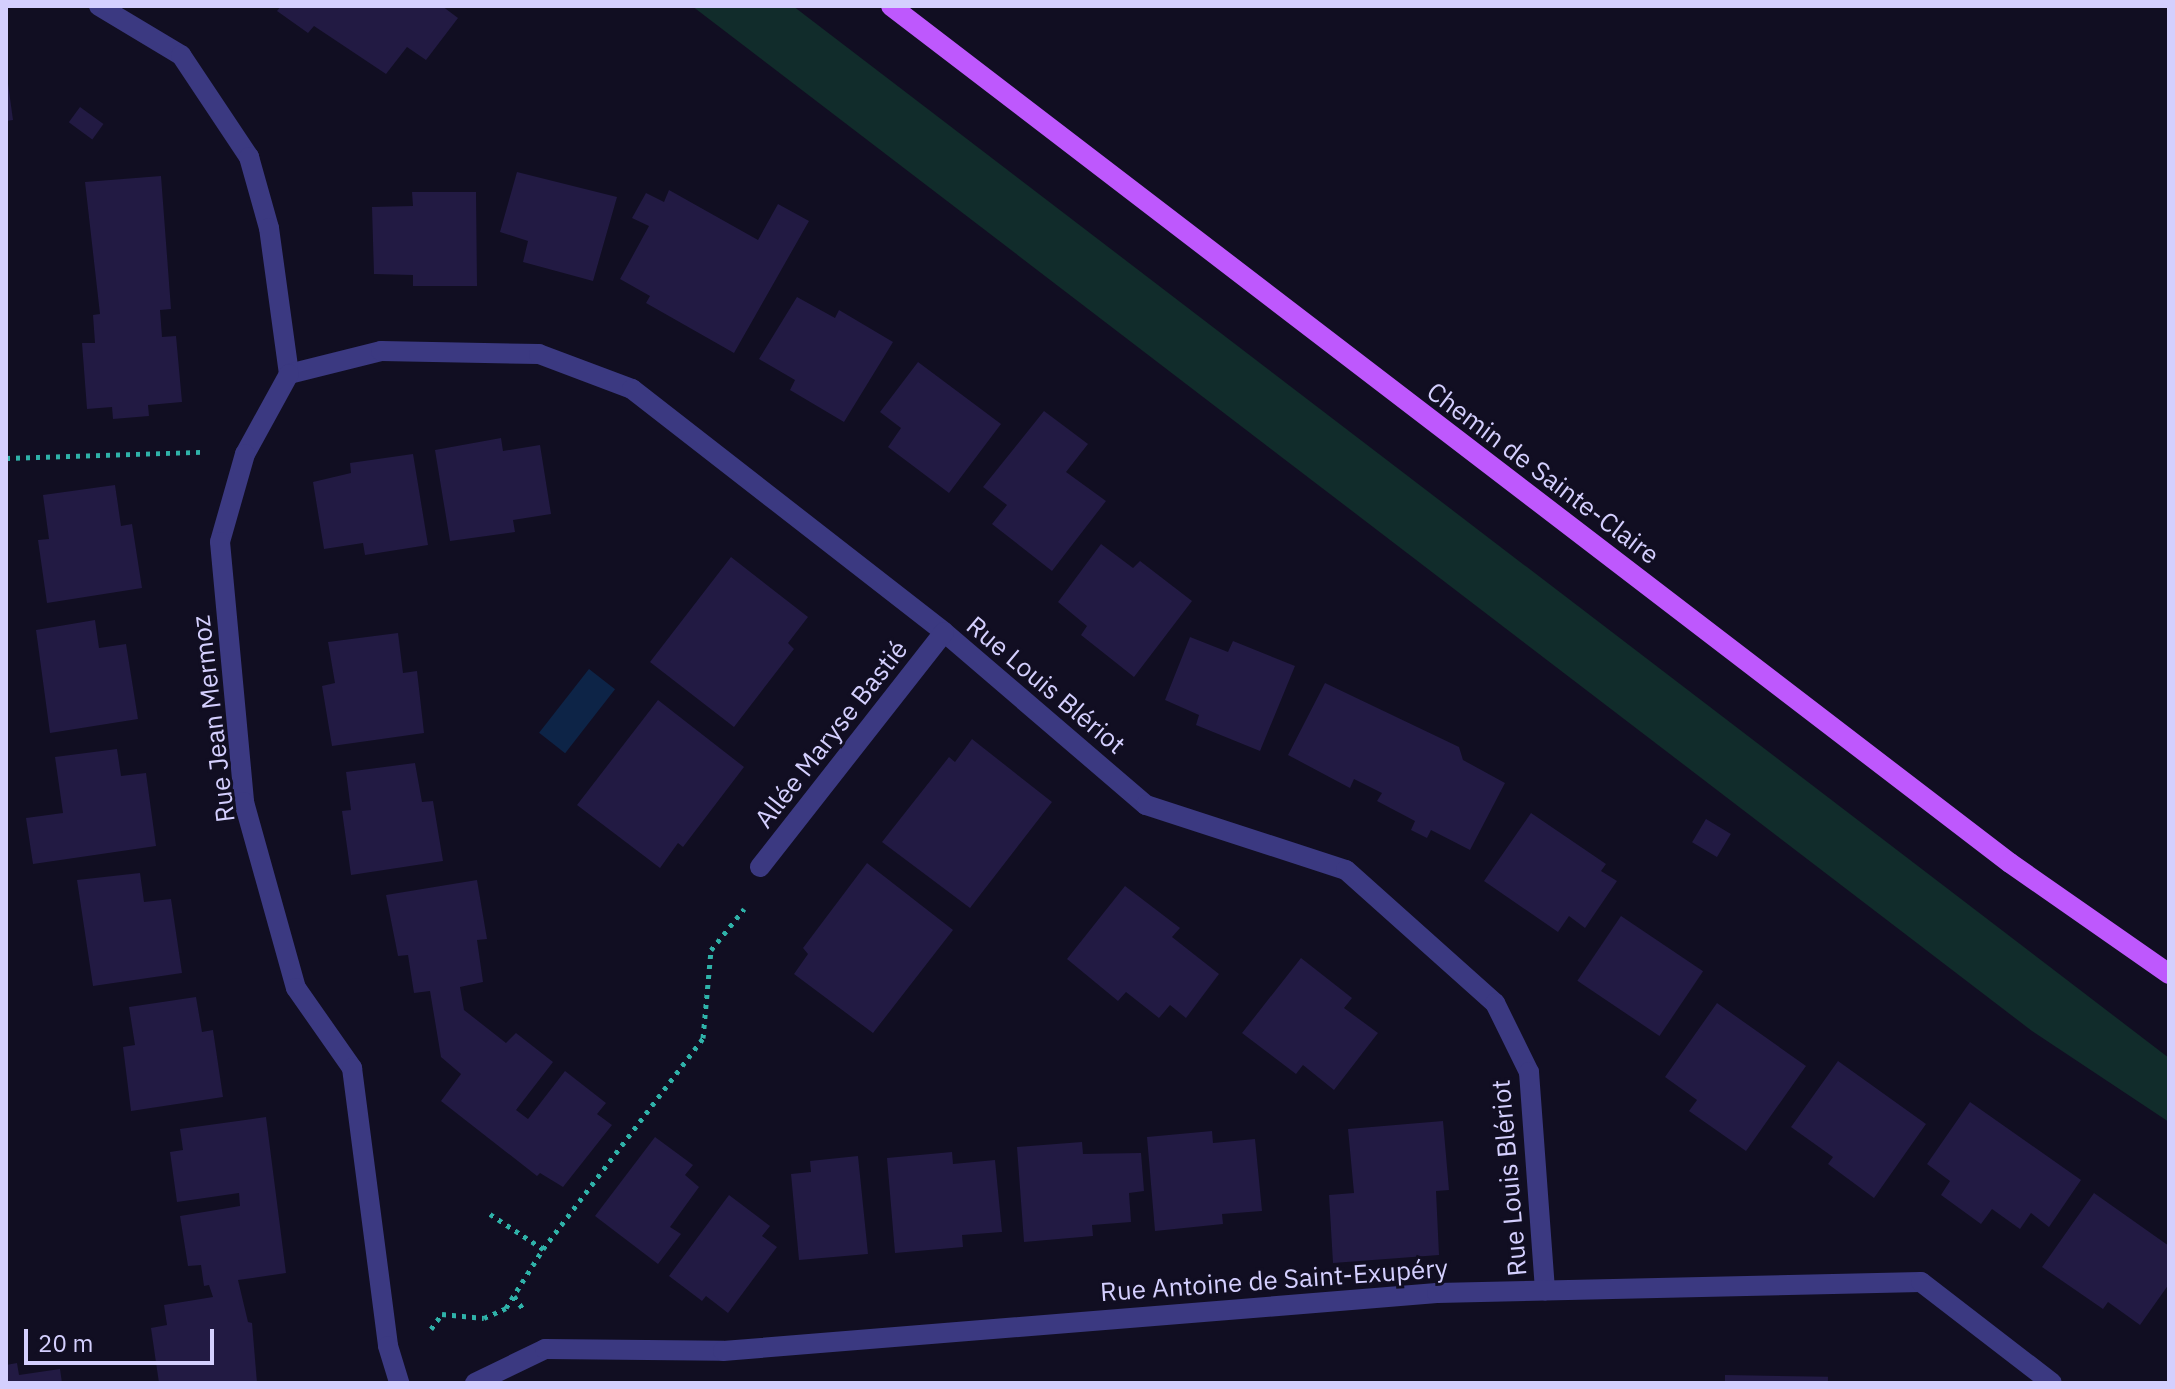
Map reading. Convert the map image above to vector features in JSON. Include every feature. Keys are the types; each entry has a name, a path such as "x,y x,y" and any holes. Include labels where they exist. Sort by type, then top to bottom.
{"main road":[{"name":"Chemin de Sainte-Claire","path":"891,6 2010,863 2169,974"}],"street":[{"path":"99,6 181,55 249,157 269,228 289,374"},
{"name":"Rue Louis Blériot","path":"289,374 381,351 539,354 632,389 944,632 1146,805 1346,870 1495,1003 1529,1072 1545,1290"},
{"name":"Rue Jean Mermoz","path":"289,374 245,454 220,542 244,802 296,988 352,1068 388,1346 399,1383"},
{"name":"Allée Maryse Bastié","path":"760,867 944,632"},
{"name":"Rue Antoine de Saint-Exupéry","path":"475,1383 545,1349 723,1351 1437,1293 1921,1282 2052,1383"}],"path":[{"path":"6,458 208,452"},
{"path":"430,1330 442,1314 484,1318 506,1308 543,1249 703,1038 711,950 756,894 760,867"},
{"path":"490,1214 543,1249"}],"green space":[{"path":"692,6 793,6 2169,1058 2169,1122 2032,1031"}],"water":[{"path":"589,669 615,689 565,753 539,733"}],"building":[{"path":"281,6 442,6 458,18 426,60 407,47 386,74 314,26 308,33 277,11"},
{"path":"6,69 13,120 6,121"},
{"path":"80,107 103,124 92,139 69,122"},
{"path":"517,172 617,197 593,281 523,262 528,241 500,232"},
{"path":"161,176 171,309 160,310 162,337 176,336 182,402 148,405 149,416 113,419 112,407 87,409 82,343 95,343 93,315 100,314 85,182"},
{"path":"669,190 758,240 778,204 809,221 734,353 646,303 650,296 620,279 649,226 632,218 646,193 664,202"},
{"path":"412,192 476,192 477,286 413,286 413,275 374,274 372,207 413,206"},
{"path":"797,297 835,318 839,310 893,342 844,422 790,390 795,380 759,359"},
{"path":"918,362 1001,424 949,493 888,447 901,428 880,412"},
{"path":"1044,411 1088,444 1066,472 1106,501 1052,571 992,524 1007,505 983,487"},
{"path":"501,438 503,451 540,445 551,514 513,520 515,532 450,541 435,450"},
{"path":"413,454 428,545 365,555 363,543 324,549 313,482 351,473 350,463"},
{"path":"115,485 121,526 132,524 142,588 47,603 38,540 49,539 43,495"},
{"path":"1101,544 1133,568 1140,561 1192,601 1134,677 1081,635 1087,626 1058,602"},
{"path":"731,557 808,617 788,643 794,649 734,727 650,662"},
{"path":"95,620 99,648 126,644 138,719 50,733 36,630"},
{"path":"398,633 403,673 417,671 424,733 332,746 322,686 335,683 328,642"},
{"path":"1190,637 1228,652 1233,641 1295,666 1260,751 1196,725 1199,715 1165,700"},
{"path":"1325,683 1459,747 1463,760 1505,783 1470,850 1431,830 1427,838 1411,830 1415,821 1377,801 1382,793 1354,779 1350,788 1288,755"},
{"path":"658,700 744,767 683,847 678,843 660,868 577,805"},
{"path":"972,739 1052,802 970,908 882,842 949,757 955,762"},
{"path":"117,749 121,776 146,773 156,846 33,864 26,818 63,813 55,757"},
{"path":"415,763 422,802 433,801 443,861 351,875 342,811 351,810 346,772"},
{"path":"1531,813 1606,864 1601,871 1617,881 1585,928 1569,916 1558,932 1484,881"},
{"path":"1706,819 1731,834 1717,857 1692,842"},
{"path":"867,863 953,930 873,1033 794,974 808,954 803,948"},
{"path":"140,873 144,902 171,899 182,973 93,986 77,880"},
{"path":"477,880 487,939 477,940 483,982 460,987 464,1010 506,1043 516,1033 553,1062 516,1110 528,1119 565,1071 606,1103 597,1114 612,1125 563,1187 540,1173 537,1176 441,1101 461,1074 441,1057 430,991 414,993 408,955 398,956 386,895"},
{"path":"1125,886 1180,928 1172,937 1219,974 1186,1018 1170,1005 1159,1018 1126,992 1118,1001 1067,959"},
{"path":"1621,916 1703,971 1659,1036 1577,981"},
{"path":"1301,958 1352,998 1344,1008 1378,1033 1334,1090 1303,1065 1296,1074 1242,1033"},
{"path":"196,997 202,1032 213,1030 223,1097 131,1111 123,1047 135,1045 129,1007"},
{"path":"1717,1003 1806,1066 1746,1151 1689,1111 1697,1100 1665,1077"},
{"path":"1838,1061 1926,1124 1874,1198 1828,1164 1833,1157 1791,1127"},
{"path":"1970,1102 2081,1180 2049,1227 2031,1213 2020,1229 1992,1209 1981,1224 1941,1195 1950,1181 1927,1164"},
{"path":"266,1117 286,1273 238,1280 248,1322 252,1323 257,1383 159,1383 151,1328 167,1325 164,1305 213,1297 209,1285 204,1286 201,1265 188,1266 180,1216 240,1206 239,1193 177,1202 170,1152 183,1150 180,1129"},
{"path":"1443,1121 1449,1190 1436,1191 1439,1255 1333,1263 1329,1195 1354,1193 1348,1129"},
{"path":"1212,1131 1213,1143 1255,1139 1262,1211 1222,1214 1223,1224 1155,1231 1147,1137"},
{"path":"655,1137 693,1165 685,1175 699,1187 670,1227 681,1234 658,1264 595,1216"},
{"path":"1082,1142 1083,1154 1141,1153 1144,1191 1129,1193 1131,1222 1092,1225 1093,1236 1024,1242 1017,1147"},
{"path":"952,1152 953,1164 995,1160 1002,1232 962,1235 963,1247 895,1253 887,1158"},
{"path":"858,1156 868,1254 799,1260 791,1174 811,1172 810,1161"},
{"path":"2094,1193 2169,1246 2169,1284 2140,1325 2108,1302 2103,1309 2042,1267"},
{"path":"729,1195 770,1226 762,1236 777,1247 728,1313 706,1296 702,1301 669,1276"},
{"path":"17,1363 19,1375 60,1369 62,1383 6,1383 6,1365"},
{"path":"1725,1375 1828,1377 1828,1383 1725,1383"}]}
